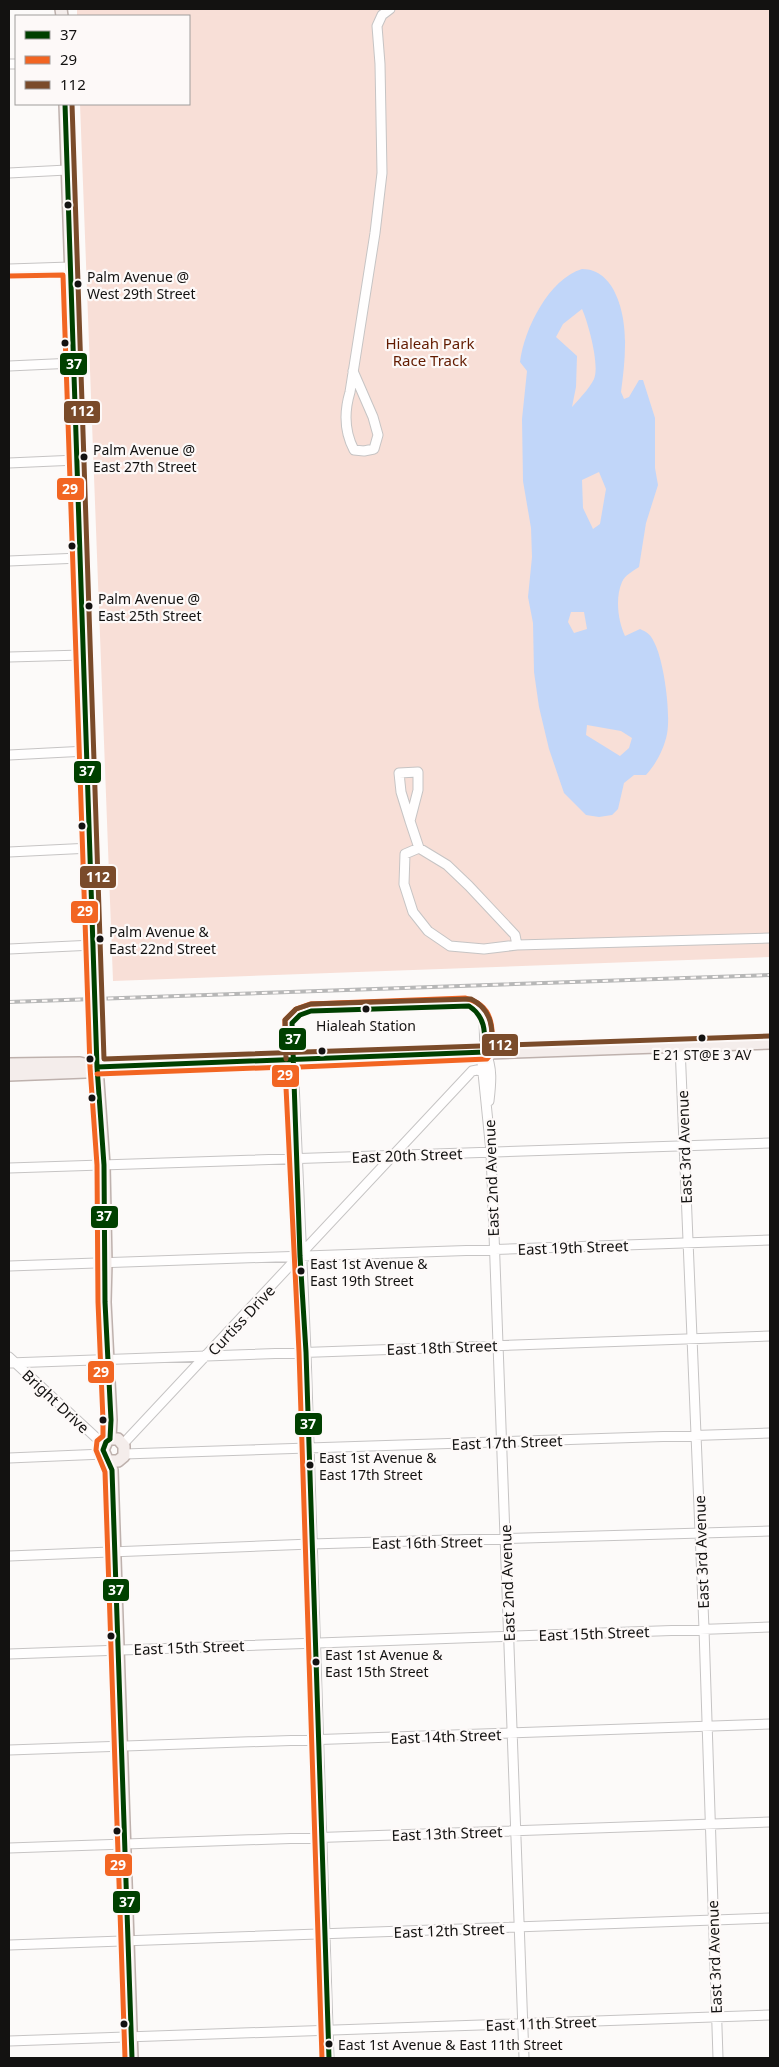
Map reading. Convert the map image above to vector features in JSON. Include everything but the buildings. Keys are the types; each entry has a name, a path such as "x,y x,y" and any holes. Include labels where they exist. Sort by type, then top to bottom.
{"main road":[{"path":"65,105 91,848 96,1066 104,1165 106,1292 112,1302 111,1359 114,1450 112,1470 118,1553 125,1745 134,2037 132,2058"},
{"path":"9,1064 80,1063 96,1066 770,1043"},
{"path":"9,1075 86,1072 96,1066"},
{"path":"134,2037 138,2058"}],"street":[{"path":"353,371 373,417 378,435 374,449 354,450 346,429 345,410 375,233 382,173 380,64 377,26 382,15 390,9"},
{"path":"9,172 67,170"},
{"path":"9,269 70,266"},
{"path":"9,366 74,364"},
{"path":"9,463 77,460"},
{"path":"9,561 80,558"},
{"path":"9,657 83,655"},
{"path":"9,755 87,751"},
{"path":"410,821 418,790 418,772 399,773 401,792 418,848 447,865 469,886 515,935 517,945"},
{"path":"9,852 91,848"},
{"path":"418,848 405,854 404,884 413,912 428,931 450,946 484,948 517,945 770,938"},
{"path":"9,949 94,946"},
{"path":"484,1021 485,1052"},
{"name":"East 3rd Avenue","path":"680,1046 704,1629 718,2058"},
{"name":"East 2nd Avenue","path":"485,1052 482,1063 488,1107 491,1152 493,1250 503,1443 524,2058"},
{"name":"East 2nd Avenue","path":"485,1052 490,1062 491,1088 488,1107"},
{"path":"293,1060 300,1256 306,1352 329,2058"},
{"name":"Curtiss Drive","path":"114,1450 207,1356 472,1071 483,1072"},
{"name":"East 20th Street","path":"9,1168 770,1144"},
{"name":"East 19th Street","path":"9,1266 770,1240"},
{"name":"East 18th Street","path":"11,1361 770,1336"},
{"name":"Bright Drive","path":"11,1361 114,1450"},
{"name":"East 17th Street","path":"9,1458 114,1450 503,1443 770,1433"},
{"name":"East 16th Street","path":"9,1556 311,1544 506,1540 770,1531"},
{"name":"East 15th Street","path":"9,1654 770,1627"},
{"name":"East 14th Street","path":"9,1750 770,1724"},
{"name":"East 13th Street","path":"9,1848 770,1822"},
{"name":"East 12th Street","path":"9,1945 770,1918"},
{"name":"East 11th Street","path":"9,2041 770,2016"}],"green space":[{"name":"Hialeah Park Race Track","path":"77,9 770,9 770,957 113,981 80,105 190,105 190,15 77,15"}],"water":[{"path":"582,269 594,271 604,277 611,286 617,297 624,322 625,357 621,392 624,399 629,397 639,380 643,380 655,418 655,468 658,485 646,523 639,567 627,575 622,582 618,609 625,636 640,629 650,636 658,650 664,674 667,701 667,734 662,751 650,771 646,775 634,775 624,783 618,809 612,815 599,817 586,815 564,793 549,749 539,707 534,672 533,623 528,597 532,557 531,528 523,481 522,419 527,371 520,362 527,335 540,307 559,283","holes":["582,309 590,333 596,364 594,379 572,407 576,387 577,356 556,337 563,324","599,472 606,489 600,524 593,529 583,508 582,480","571,612 584,612 587,629 574,633 568,622","587,725 621,731 632,738 629,748 620,756 586,735"]}],"railway":[{"path":"9,1002 770,975"}],"transit line":[{"name":"37","path":"65,105 97,1067 104,1165 105,1302 111,1420 110,1439"},
{"name":"112","path":"72,105 104,1059 770,1036"},
{"name":"29","path":"9,276 63,275 90,1067 97,1165 98,1302 103,1436 97,1441 96,1450 105,1472 125,2058"},
{"name":"29","path":"285,1052 285,1020 296,1009 310,1004 465,998 475,1001 482,1006 487,1012 492,1026 492,1053 487,1059 300,1067"},
{"name":"112","path":"286,1059 285,1020 296,1009 311,1004 471,999 484,1009 488,1015 492,1028 492,1052"},
{"name":"37","path":"329,2058 306,1352 300,1256 292,1023 300,1015 311,1011 469,1006 475,1010 482,1020 485,1052"},
{"name":"37","path":"97,1067 485,1052"},
{"name":"29","path":"97,1074 285,1067 299,1352 322,2058"},
{"name":"37","path":"110,1439 106,1442 103,1450 112,1470 132,2058"}],"place":[{"name":"Palm Avenue @ West 29th Street","path":"78,284"},
{"name":"Palm Avenue @ East 27th Street","path":"84,457"},
{"name":"Palm Avenue @ East 25th Street","path":"89,606"},
{"name":"Palm Avenue & East 22nd Street","path":"100,939"},
{"name":"Hialeah Station","path":"366,1009"},
{"name":"E 21 ST@E 3 AV","path":"702,1038"},
{"name":"East 1st Avenue & East 19th Street","path":"301,1271"},
{"name":"East 1st Avenue & East 17th Street","path":"310,1465"},
{"name":"East 1st Avenue & East 15th Street","path":"316,1662"},
{"name":"East 1st Avenue & East 11th Street","path":"329,2044"}]}
